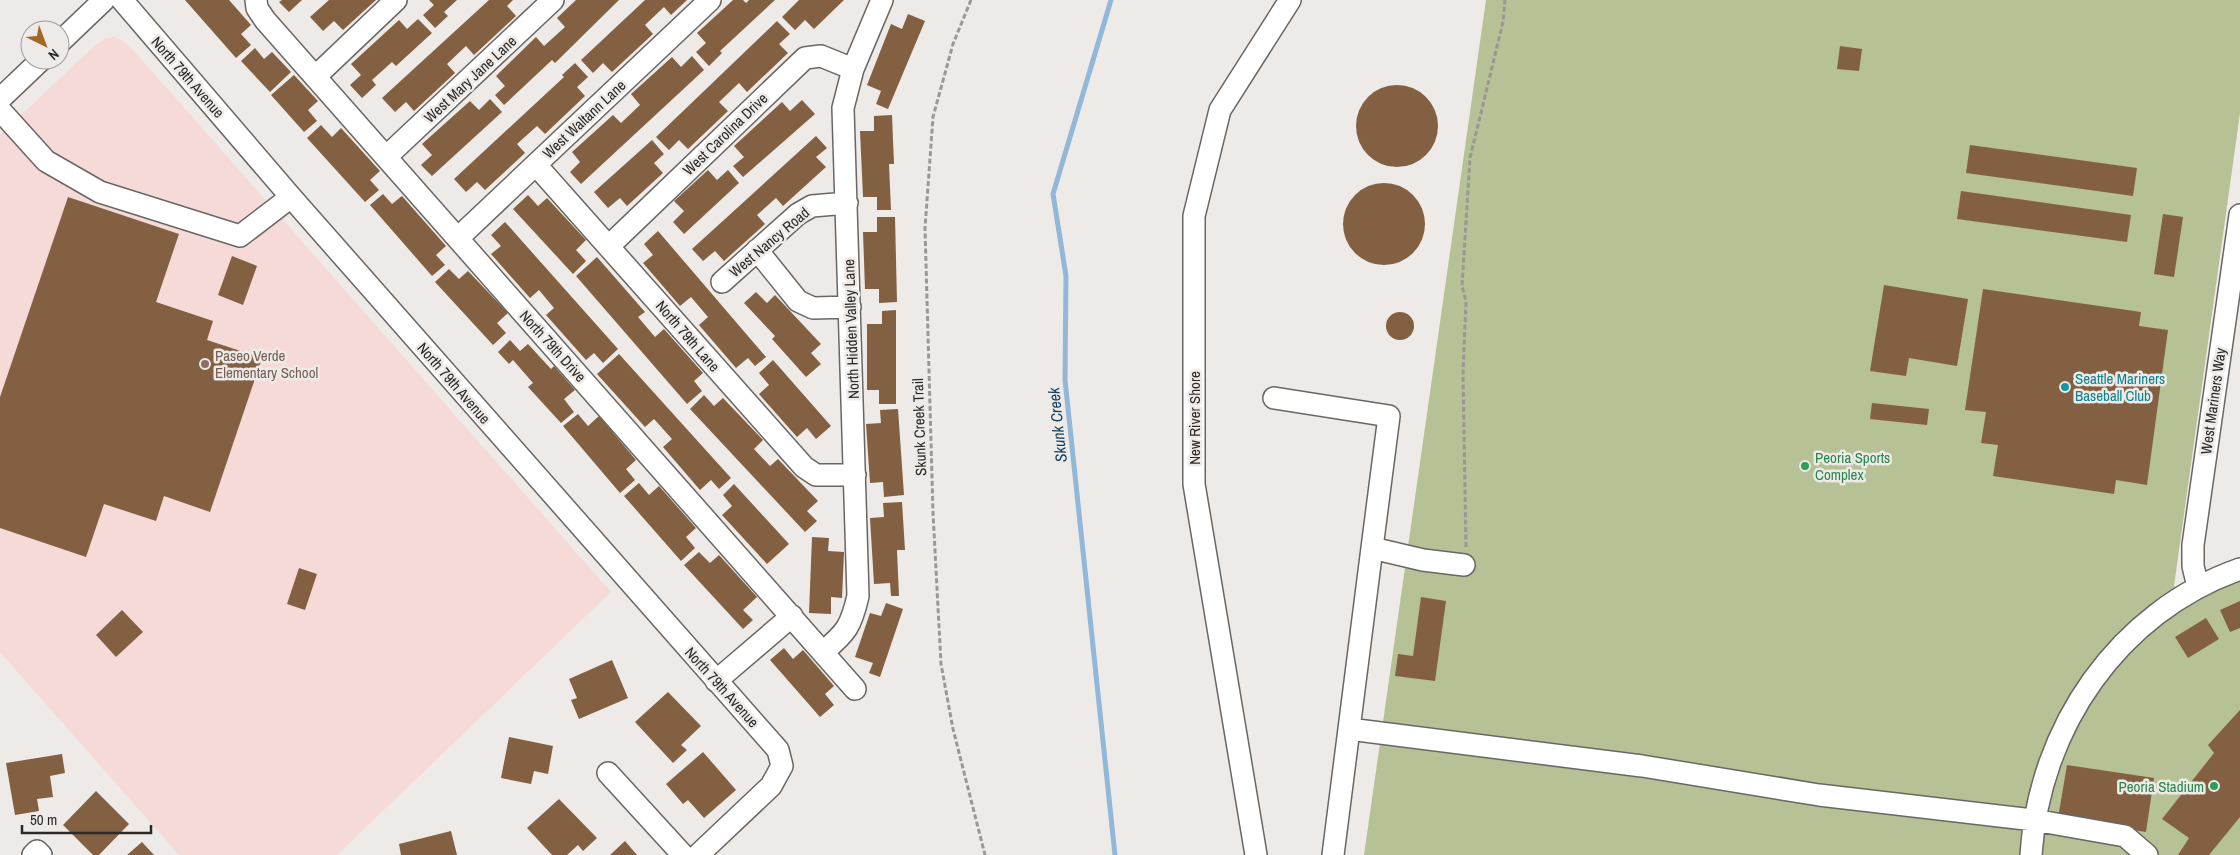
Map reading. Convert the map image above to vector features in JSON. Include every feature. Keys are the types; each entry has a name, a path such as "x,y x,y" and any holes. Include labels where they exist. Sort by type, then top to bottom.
{"street":[{"path":"70,32 104,0"},
{"name":"North 79th Avenue","path":"122,0 291,197 778,750 782,766 771,786 698,855"},
{"name":"North 79th Drive","path":"256,0 257,8 265,20 855,689"},
{"path":"315,76 396,0"},
{"name":"West Mary Jane Lane","path":"386,157 554,0"},
{"name":"West Waltann Lane","path":"458,238 710,0"},
{"name":"North Hidden Valley Lane","path":"824,652 852,622 858,596 848,203 843,108 853,70 882,0"},
{"name":"New River Shore","path":"1256,855 1194,484 1194,216 1220,110 1290,0"},
{"name":"West Carolina Drive","path":"609,246 805,58 821,56 853,70"},
{"path":"0,99 30,70"},
{"path":"0,110 46,161 100,192 240,236 291,197"},
{"name":"North 79th Lane","path":"536,165 804,468 816,475 855,475"},
{"name":"West Nancy Road","path":"722,282 798,214 812,206 848,203"},
{"name":"West Mariners Way","path":"2198,587 2193,545 2240,215"},
{"path":"757,250 798,300 813,308 850,306"},
{"path":"1274,398 1389,416 1333,855"},
{"path":"1372,548 1423,560 1464,565"},
{"path":"2031,855 2034,820 2042,785 2054,750 2072,712 2089,685 2107,661 2164,608 2198,587 2240,569"},
{"path":"716,681 792,616"},
{"path":"1349,729 1642,766 1819,795 2034,820 2125,836 2147,855"},
{"path":"608,773 683,855"}],"path":[{"name":"Skunk Creek Trail","path":"971,0 953,44 933,117 925,228 933,513 941,664 953,729 985,855"},
{"path":"1464,565 1467,536 1463,373 1466,301 1462,286 1470,158 1504,22 1505,0"}],"shaded area":[{"name":"Paseo Verde Elementary School","path":"115,37 122,40 135,52 611,592 337,855 179,855 0,652 0,135 105,38"}],"green space":[{"name":"Peoria Sports Complex","path":"1486,0 2240,0 2240,113 2174,586 2192,601 2240,577 2240,855 1364,855"}],"building":[{"path":"185,0 229,0 251,25 241,34 251,45 236,58"},
{"path":"282,0 302,0 289,12 279,2"},
{"path":"329,0 376,0 343,30 334,21 323,31 310,17"},
{"path":"429,0 457,0 444,12 448,16 435,28 423,15 434,5"},
{"path":"489,0 513,0 507,6 516,16 474,55 466,46 447,64 455,73 414,111 406,102 395,112 382,98"},
{"path":"576,0 619,0 555,63 552,60 504,105 495,95 505,86 496,76 536,37 544,46 565,27 557,18"},
{"path":"645,0 687,0 671,15 664,7 645,25 653,34 612,72 603,63 593,73 581,60"},
{"path":"733,0 743,0 746,3 749,0 775,0 720,51 722,53 709,66 696,52 706,43 697,33"},
{"path":"799,0 844,0 814,29 805,20 795,30 782,17"},
{"path":"908,14 925,21 888,109 876,104 881,91 867,85 891,24 902,29"},
{"path":"418,19 432,33 396,66 392,62 372,80 376,85 362,98 350,85 361,75 351,64 399,20 407,29"},
{"path":"777,21 790,34 779,44 788,53 747,92 739,83 719,102 728,111 688,149 679,140 669,150 656,137"},
{"path":"1840,46 1862,49 1859,71 1837,69"},
{"path":"255,48 264,59 272,52 291,72 270,92 241,61"},
{"path":"692,56 704,70 581,184 570,172 580,162 572,152 613,115 621,123 640,105 631,94 672,57 681,67"},
{"path":"575,63 588,77 577,87 585,96 545,134 537,126 517,144 525,153 485,190 477,182 466,192 454,179 564,77 562,75"},
{"path":"294,75 318,101 308,110 317,121 304,132 271,95"},
{"path":"1397,85 1413,88 1426,97 1435,110 1438,126 1435,142 1426,155 1413,164 1397,167 1381,164 1368,155 1359,142 1356,126 1359,110 1368,97 1381,88"},
{"path":"490,99 502,112 432,176 421,165 432,155 422,144 470,101 479,110"},
{"path":"802,100 815,114 743,177 733,166 744,157 734,146 782,102 790,111"},
{"path":"892,115 894,164 889,164 891,210 877,210 877,197 863,197 860,131 874,131 874,116"},
{"path":"321,125 332,137 341,128 380,171 370,180 379,190 365,202 307,138"},
{"path":"816,136 827,148 816,157 826,167 783,206 776,198 757,215 765,224 724,261 715,251 703,261 692,249"},
{"path":"652,140 664,154 654,163 663,173 627,206 620,198 608,208 594,192"},
{"path":"1970,145 2137,168 2133,196 1966,173"},
{"path":"708,170 717,180 728,170 739,183 684,234 673,222 684,211 674,201"},
{"path":"1384,183 1400,186 1413,195 1422,208 1425,224 1422,240 1413,253 1400,262 1384,265 1368,262 1355,253 1346,240 1343,224 1346,208 1355,195 1368,186"},
{"path":"1961,191 2131,215 2127,242 1957,219"},
{"path":"383,194 392,204 402,196 446,246 436,255 445,265 432,276 370,205"},
{"path":"528,195 538,206 547,198 586,240 576,250 586,261 573,274 513,209"},
{"path":"68,197 179,234 156,302 213,321 207,340 262,358 210,512 164,496 156,521 104,504 86,557 0,528 0,397"},
{"path":"2163,214 2183,217 2174,277 2154,274"},
{"path":"877,217 895,217 897,302 879,303 879,289 865,289 863,232 877,232"},
{"path":"505,222 618,349 603,363 594,353 586,360 546,315 554,308 539,290 530,298 491,254 501,246 491,235"},
{"path":"658,231 766,357 755,366 748,358 736,368 699,325 708,317 691,297 680,306 643,263 653,255 644,244"},
{"path":"232,256 257,266 243,305 218,295"},
{"path":"597,257 645,312 638,317 655,337 664,329 703,373 694,381 702,391 687,404 576,276"},
{"path":"449,269 459,279 468,271 508,313 497,323 506,333 493,345 435,282"},
{"path":"1884,285 1968,299 1957,366 1909,358 1906,376 1870,371"},
{"name":"Seattle Mariners Baseball Club","path":"1983,289 2141,312 2139,326 2168,330 2147,485 2116,480 2114,494 1993,476 1998,445 1981,443 1986,412 1965,410"},
{"path":"756,292 767,303 775,295 821,344 811,353 821,364 806,377 772,339 775,336 744,303"},
{"path":"896,310 896,404 879,404 879,390 867,390 867,324 882,324 882,311"},
{"path":"1400,312 1410,316 1414,326 1410,336 1400,340 1390,336 1386,326 1390,316"},
{"path":"510,340 520,351 528,344 551,369 554,366 575,390 564,399 574,412 561,423 528,387 533,383 513,360 509,364 498,352"},
{"path":"619,354 731,478 719,489 711,480 700,490 663,447 672,439 654,419 645,427 597,374"},
{"path":"773,360 831,426 816,439 807,428 797,437 759,394 769,385 759,373"},
{"path":"704,395 714,406 723,398 763,440 754,449 770,466 778,459 818,501 807,511 817,521 805,532 690,409"},
{"path":"1872,403 1929,409 1927,425 1870,419"},
{"path":"898,409 904,495 884,497 883,482 870,483 866,424 881,423 880,410"},
{"path":"578,414 588,426 599,416 636,460 626,469 635,480 620,493 563,426"},
{"path":"639,483 649,495 659,486 696,528 686,537 695,548 681,561 624,496"},
{"path":"734,484 789,544 767,564 722,515 732,506 723,495"},
{"path":"902,502 905,550 897,550 899,596 891,596 890,583 874,584 870,518 884,517 883,503"},
{"path":"812,537 829,538 828,551 844,552 842,598 831,597 831,614 809,613"},
{"path":"699,552 710,563 719,555 757,597 743,610 753,620 743,629 684,565"},
{"path":"299,568 317,574 305,610 287,604"},
{"path":"1421,597 1446,601 1435,681 1395,676 1398,654 1413,656"},
{"path":"2240,601 2240,628 2230,632 2220,610"},
{"path":"886,603 903,609 880,677 869,673 873,663 855,657 870,613 881,616"},
{"path":"122,610 143,632 116,657 96,635"},
{"path":"2206,618 2219,639 2188,658 2175,637"},
{"path":"784,648 793,659 803,650 834,686 825,694 834,705 820,717 770,660"},
{"path":"612,660 628,698 579,719 571,700 577,698 569,679"},
{"path":"668,692 701,726 681,745 687,750 673,763 635,722"},
{"name":"Peoria Stadium","path":"2240,710 2240,817 2209,855 2178,855 2189,838 2162,819 2214,753 2208,745"},
{"path":"509,737 553,746 548,774 534,771 531,784 501,778"},
{"path":"703,752 736,790 704,818 688,800 683,804 666,784"},
{"path":"62,754 65,773 50,776 53,797 37,799 39,811 15,815 6,763"},
{"path":"2067,765 2154,778 2146,832 2058,818"},
{"path":"96,791 129,824 99,855 93,855 63,825"},
{"path":"559,799 597,838 583,851 578,845 567,855 552,855 527,828"},
{"path":"451,831 457,855 401,855 399,844"},
{"path":"625,841 637,855 610,855"},
{"path":"142,842 154,855 127,855"}],"waterway":[{"name":"Skunk Creek","path":"1111,0 1053,194 1066,276 1065,380 1115,855"}],"place":[{"name":"Paseo Verde Elementary School","path":"205,364"},
{"name":"Seattle Mariners Baseball Club","path":"2065,387"},
{"name":"Peoria Sports Complex","path":"1805,466"},
{"name":"Peoria Stadium","path":"2214,786"}]}
